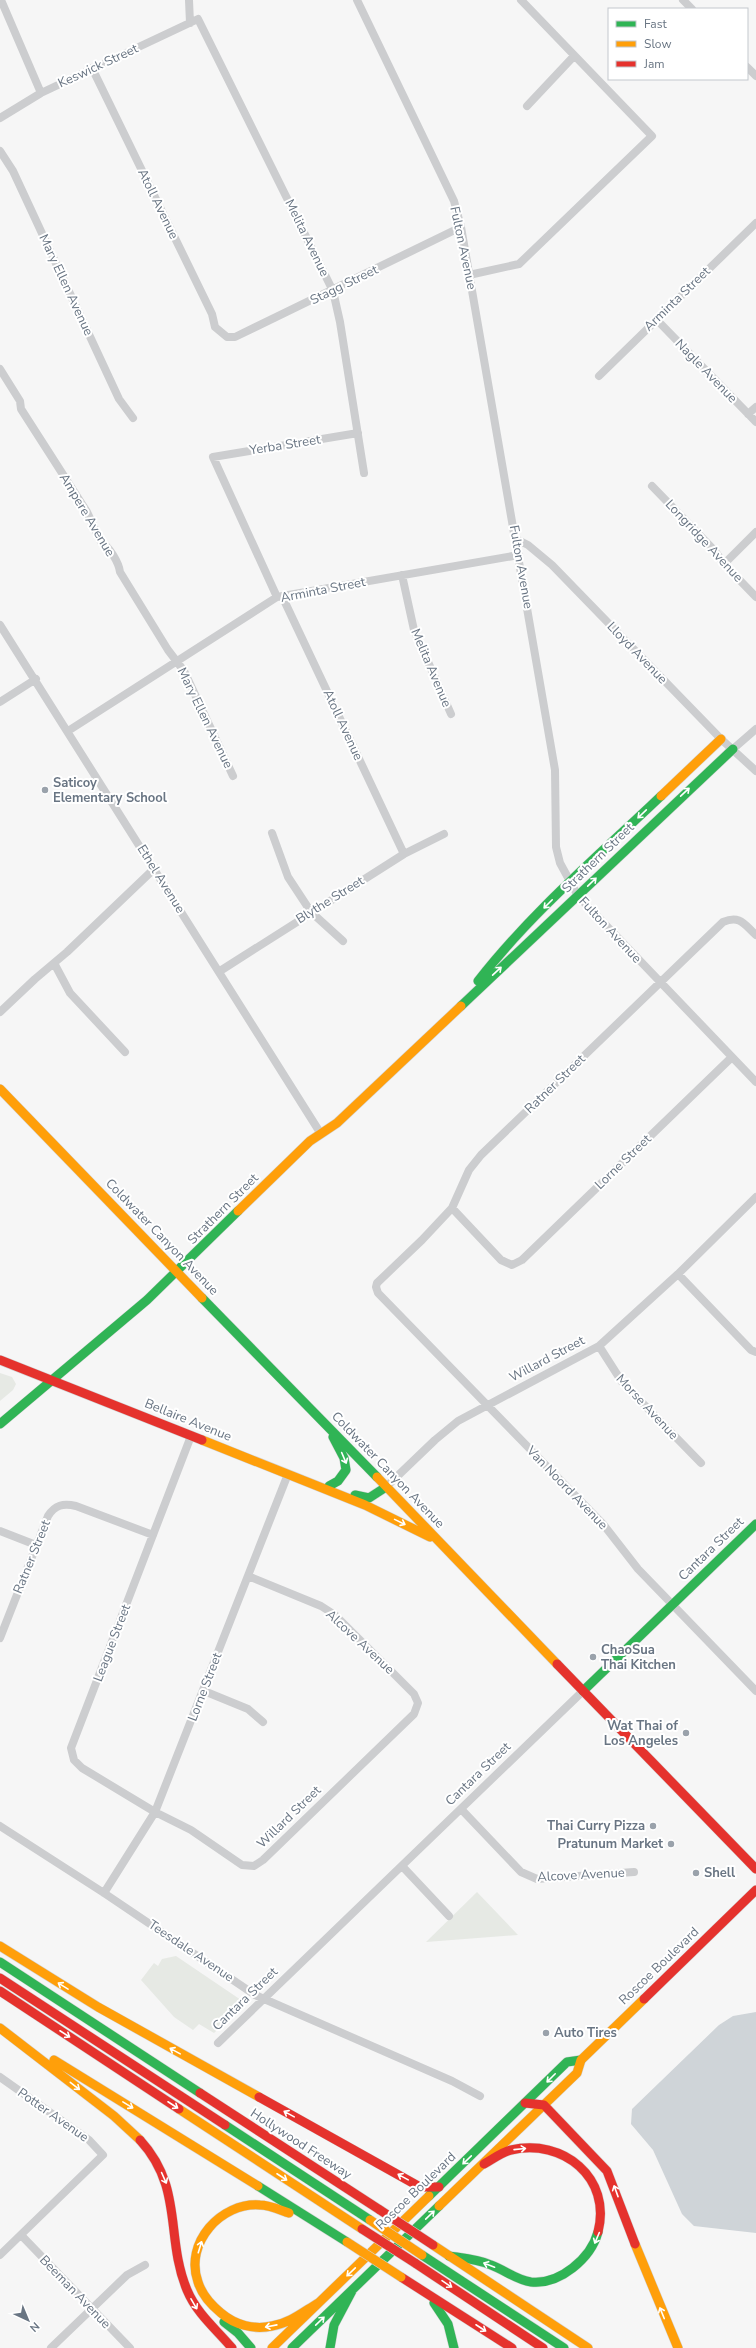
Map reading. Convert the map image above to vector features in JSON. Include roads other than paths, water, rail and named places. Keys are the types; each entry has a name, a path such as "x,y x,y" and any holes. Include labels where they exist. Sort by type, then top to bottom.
{"main road":[{"name":"Strathern Street","path":"458,1007 495,959 570,883 721,739"},
{"name":"Strathern Street","path":"0,1424 133,1313 177,1272 310,1141 337,1124 458,1007 733,749"},
{"name":"Coldwater Canyon Avenue","path":"0,1089 756,1869"},
{"name":"Bellaire Avenue","path":"0,1360 288,1474 296,1479 365,1505 438,1541"},
{"path":"326,1425 346,1462 344,1476 329,1486"},
{"name":"Willard Street","path":"288,1474 299,1474 329,1486 369,1498 386,1487"},
{"path":"365,1505 378,1499 386,1487"},
{"name":"Cantara Street","path":"583,1691 756,1524"},
{"name":"Roscoe Boulevard","path":"292,2348 577,2073 581,2060 756,1890"},
{"path":"0,1946 98,2007 420,2187 439,2187"},
{"name":"Hollywood Freeway","path":"0,1962 375,2216 428,2250 449,2256 588,2348"},
{"path":"0,1970 375,2216"},
{"path":"0,1978 428,2250 575,2348"},
{"path":"0,1992 543,2348"},
{"path":"0,2024 66,2068 186,2140 512,2348"},
{"path":"0,2028 107,2111 137,2138 149,2152 167,2184 183,2275 188,2290 202,2315 232,2348"},
{"name":"Roscoe Boulevard","path":"272,2348 567,2062 581,2060"},
{"path":"524,2103 544,2105 607,2171 660,2310 678,2348"},
{"path":"449,2256 488,2263 520,2279 532,2282 546,2280 557,2276 579,2263 594,2245 601,2229 603,2213 601,2198 596,2185 587,2173 563,2156 548,2150 529,2148 511,2150 484,2164"},
{"path":"251,2348 238,2333 219,2319 202,2295 197,2281 198,2248 211,2222 222,2213 235,2206 250,2203 265,2204 280,2208 347,2242"},
{"path":"428,2250 564,2348"},
{"path":"401,2277 435,2304 446,2317 452,2333 454,2348"},
{"path":"330,2348 330,2335 336,2320 352,2291"},
{"path":"211,2307 236,2323 264,2328 292,2320 318,2303"}],"street":[{"path":"0,0 41,93"},
{"path":"189,0 190,23"},
{"name":"Fulton Avenue","path":"357,0 454,201 461,228 519,555 555,770 556,846 560,863 578,896 756,1082"},
{"path":"469,275 519,264 652,136 521,0"},
{"path":"683,0 691,8"},
{"name":"Keswick Street","path":"0,118 41,93 198,19"},
{"name":"Melita Avenue","path":"198,19 333,291 340,322 364,473"},
{"path":"527,106 574,56"},
{"path":"748,67 756,76"},
{"name":"Atoll Avenue","path":"92,68 212,314 215,327 227,337"},
{"name":"Mary Ellen Avenue","path":"0,151 12,171 118,399 133,418"},
{"name":"Arminta Street","path":"599,376 756,223"},
{"name":"Stagg Street","path":"227,337 235,337 461,228"},
{"name":"Nagle Avenue","path":"656,319 756,422"},
{"name":"Ampere Avenue","path":"0,369 20,401 21,409 87,512 101,542 105,544 120,572 176,660"},
{"path":"748,414 756,407"},
{"name":"Yerba Street","path":"213,457 358,433"},
{"name":"Atoll Avenue","path":"213,457 404,854"},
{"name":"Longridge Avenue","path":"652,486 715,551 724,564 756,597"},
{"path":"724,564 756,532"},
{"name":"Lloyd Avenue","path":"516,539 528,545 552,565 721,739 756,771"},
{"name":"Arminta Street","path":"68,731 176,660 280,597 519,555"},
{"name":"Melita Avenue","path":"402,575 414,630 451,714"},
{"name":"Ethel Avenue","path":"0,625 36,679 321,1134"},
{"name":"Mary Ellen Avenue","path":"176,660 184,671 233,776"},
{"path":"0,702 36,679"},
{"name":"Strathern Street","path":"733,749 756,729"},
{"path":"272,833 288,877 311,912 344,941"},
{"name":"Blythe Street","path":"220,972 311,912 404,854 444,834"},
{"path":"0,1012 155,868"},
{"name":"Ratner Street","path":"376,1287 378,1283 452,1208 469,1170 481,1155 723,922 732,918 742,921 756,935"},
{"path":"54,962 70,993 126,1052"},
{"name":"Lorne Street","path":"452,1208 501,1260 512,1264 522,1260 732,1058"},
{"name":"Willard Street","path":"386,1487 446,1430 488,1405 599,1346 678,1274 756,1197"},
{"path":"678,1274 751,1350 756,1352"},
{"name":"Van Noord Avenue","path":"376,1287 378,1293 603,1524 638,1569 755,1687"},
{"name":"Morse Avenue","path":"599,1346 622,1382 701,1463"},
{"name":"League Street","path":"155,1812 82,1768 74,1760 71,1748 191,1436"},
{"name":"Lorne Street","path":"104,1893 155,1812 204,1691 288,1474"},
{"name":"Ratner Street","path":"0,1638 36,1546 52,1510 59,1505 66,1504 153,1536"},
{"path":"0,1531 36,1546"},
{"name":"Alcove Avenue","path":"248,1576 321,1606 335,1615 414,1694 418,1703"},
{"path":"204,1691 248,1709 263,1722"},
{"name":"Cantara Street","path":"218,2042 583,1691"},
{"name":"Willard Street","path":"155,1812 192,1830 242,1865 254,1866 263,1860 414,1714 418,1703"},
{"name":"Alcove Avenue","path":"461,1809 521,1872 528,1877 537,1879 634,1872"},
{"name":"Teesdale Avenue","path":"0,1826 104,1893 255,1995 452,2081 480,2096"},
{"path":"402,1866 449,1916"},
{"name":"Potter Avenue","path":"0,2077 89,2140 103,2155 21,2235"},
{"path":"0,2255 21,2235"},
{"name":"Beeman Avenue","path":"21,2235 130,2348"},
{"path":"51,2348 128,2275 145,2265"}],"place":[{"name":"Saticoy Elementary School","path":"45,790"},
{"name":"ChaoSua Thai Kitchen","path":"593,1657"},
{"name":"Wat Thai of Los Angeles","path":"686,1733"},
{"name":"Thai Curry Pizza","path":"653,1826"},
{"name":"Pratunum Market","path":"671,1844"},
{"name":"Shell","path":"696,1873"},
{"name":"Auto Tires","path":"546,2033"}]}
